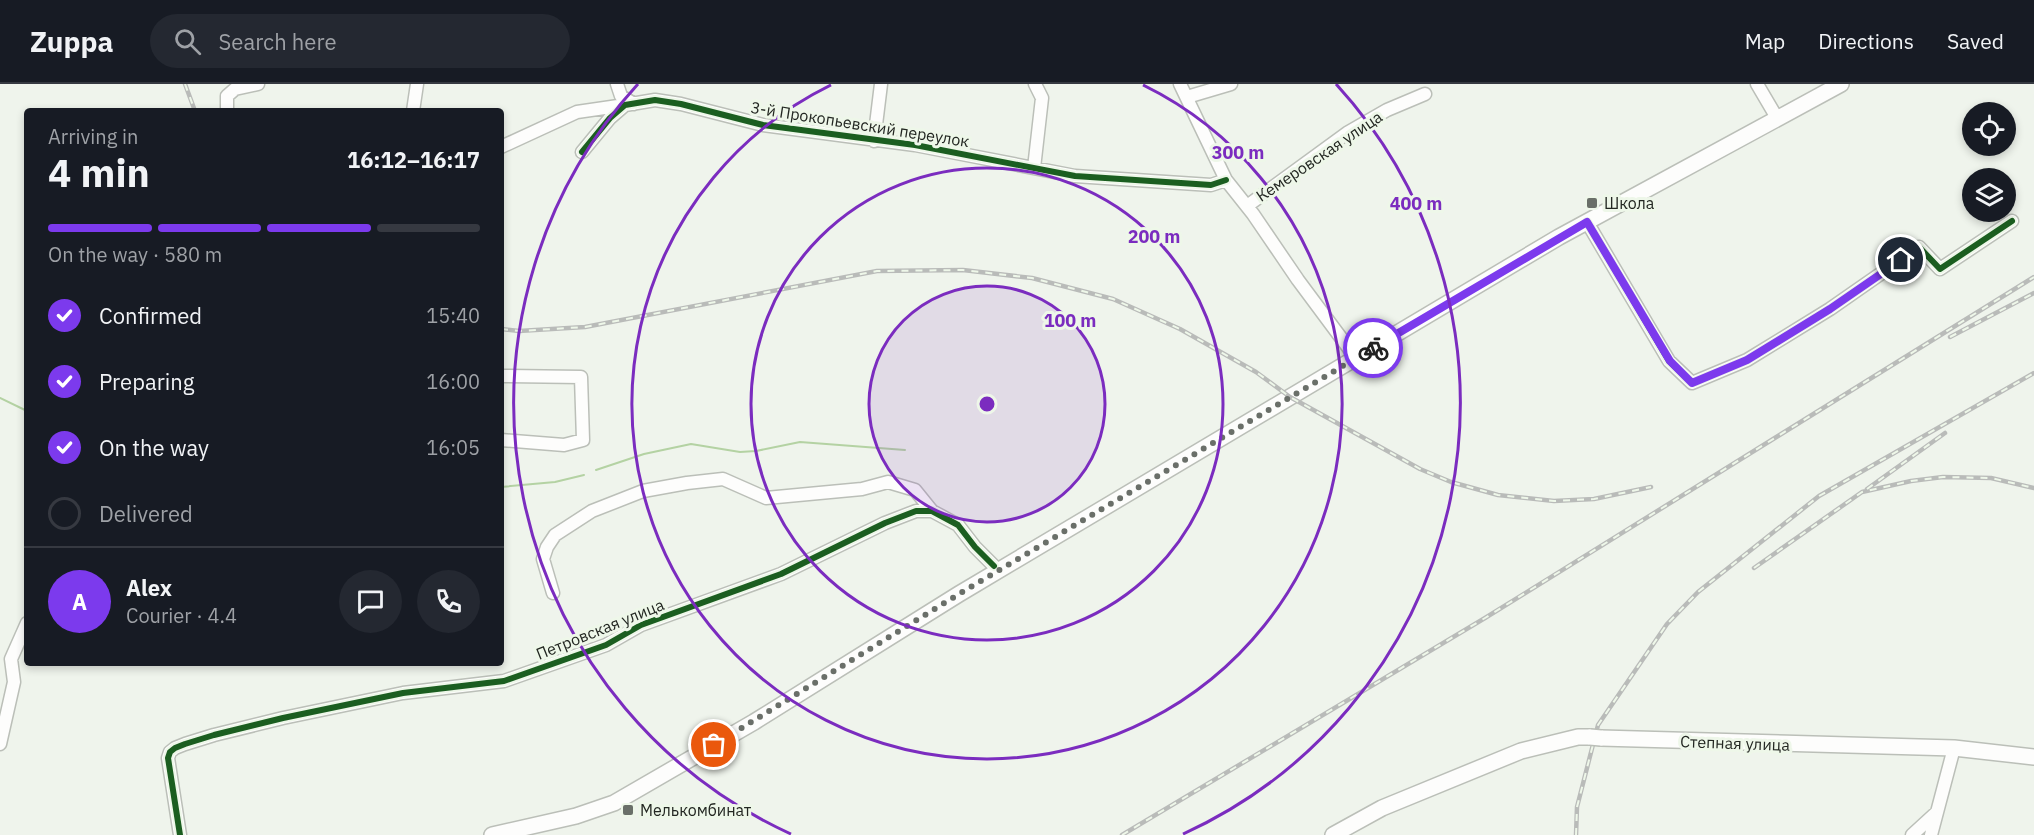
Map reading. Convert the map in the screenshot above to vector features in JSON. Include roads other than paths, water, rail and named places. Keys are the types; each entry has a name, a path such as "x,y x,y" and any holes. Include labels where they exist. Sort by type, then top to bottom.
{"main road":[{"path":"492,835 576,816 614,803 754,722 959,594 1587,222 1841,84"},
{"name":"Степная улица","path":"1333,835 1382,808 1521,751 1578,737 1954,748 2034,757"}],"street":[{"path":"226,108 227,96 235,89 258,84"},
{"path":"413,108 417,84"},
{"path":"582,152 610,118 629,105 621,96 617,84"},
{"path":"874,141 880,84"},
{"path":"1034,168 1042,98 1035,84"},
{"path":"1179,84 1226,180 1356,358"},
{"path":"1187,97 1231,84"},
{"path":"1757,84 1778,118"},
{"name":"Кемеровская улица","path":"1246,206 1347,133 1387,110 1425,94"},
{"name":"3-й Прокопьевский переулок","path":"504,146 577,112 655,100 681,104 763,125 954,152 1075,176 1211,185 1226,180"},
{"path":"1587,222 1670,361 1692,383 1765,350 1830,309 1919,247 1940,269 2011,222"},
{"path":"504,376 581,377 583,440 564,446 504,440"},
{"path":"553,593 543,560 547,547 555,535 592,511 644,491 723,479 766,498 862,489 888,482 915,490 933,511 958,525 994,567"},
{"name":"Петровская улица","path":"180,835 168,758 170,752 175,748 214,735 356,701 504,681 606,645 641,625 781,574 916,511 933,511"},
{"path":"0,744 14,682 11,659 24,631"},
{"path":"1931,835 1954,748"},
{"path":"1912,835 1937,812"}],"waterway":[{"path":"0,398 24,410"},
{"path":"596,470 644,454 691,444 740,452 800,442 905,450"},
{"path":"504,487 555,482 584,475"}],"railway":[{"path":"185,84 194,108"},
{"path":"504,329 519,331 585,327 877,271 963,270 1032,278 1113,299 1180,329 1256,372 1290,397 1420,469 1451,482 1498,495 1554,501 1594,499 1651,487"},
{"path":"1122,835 1485,618 2034,277"},
{"path":"1950,337 2034,293"},
{"path":"1576,835 1577,807 1598,725 1667,624 1698,592 1819,496 2034,373"},
{"path":"1867,489 1945,433"},
{"path":"1754,568 1862,492 1911,481 1943,477 1991,478 2034,488"}],"place":[{"name":"Школа","path":"1592,203"},
{"name":"Мелькомбинат","path":"628,810"}]}
